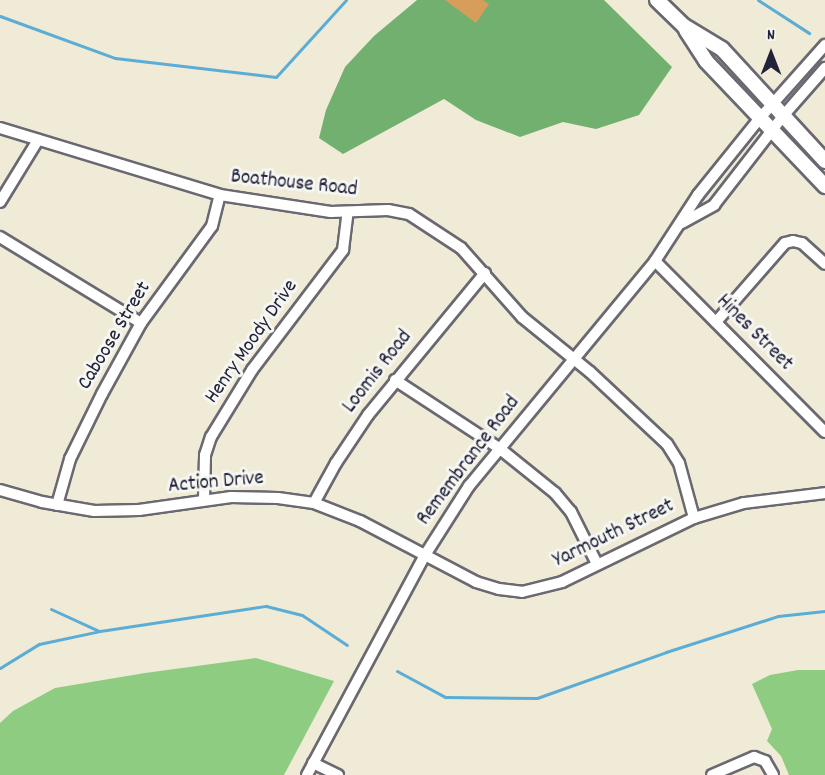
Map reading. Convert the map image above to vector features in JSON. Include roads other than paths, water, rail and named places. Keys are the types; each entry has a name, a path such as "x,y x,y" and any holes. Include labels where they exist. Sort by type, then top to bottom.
{"main road":[{"path":"657,0 684,26 722,49 825,161"},
{"path":"684,26 705,61 825,186"}],"street":[{"name":"Remembrance Road","path":"307,775 447,517 499,447 655,261 698,195 760,118 825,45"},
{"name":"Remembrance Road","path":"680,224 714,205 783,116 825,68"},
{"name":"Boathouse Road","path":"0,128 220,195 284,206 348,212 388,210 409,213 461,248 522,317 633,410 667,444 679,464 694,518"},
{"path":"0,202 38,140"},
{"name":"Caboose Street","path":"57,505 70,459 84,429 141,323 212,226 220,195"},
{"name":"Henry Moody Drive","path":"204,500 205,455 211,437 266,350 344,250 348,212"},
{"path":"0,237 141,323"},
{"path":"716,322 785,243 793,241 802,243 825,264"},
{"name":"Hines Street","path":"655,261 825,432"},
{"name":"Loomis Road","path":"314,504 353,436 395,380 485,273"},
{"path":"395,380 499,447 564,502 597,564"},
{"name":"Action Drive","path":"0,490 57,505 120,511 256,496 314,504 360,520 425,555"},
{"name":"Yarmouth Street","path":"425,555 483,585 522,592 549,587 694,518 762,500 818,496 825,493"},
{"path":"712,775 748,757 754,757 765,761 773,775"},
{"path":"313,763 338,775"}],"waterway":[{"path":"0,16 115,58 276,77 346,0"},
{"path":"758,0 809,33"},
{"path":"0,668 39,644 100,631 266,606 302,615 347,645"},
{"path":"51,609 99,631"},
{"path":"397,671 445,697 537,698 666,652 778,616 825,611"}]}
